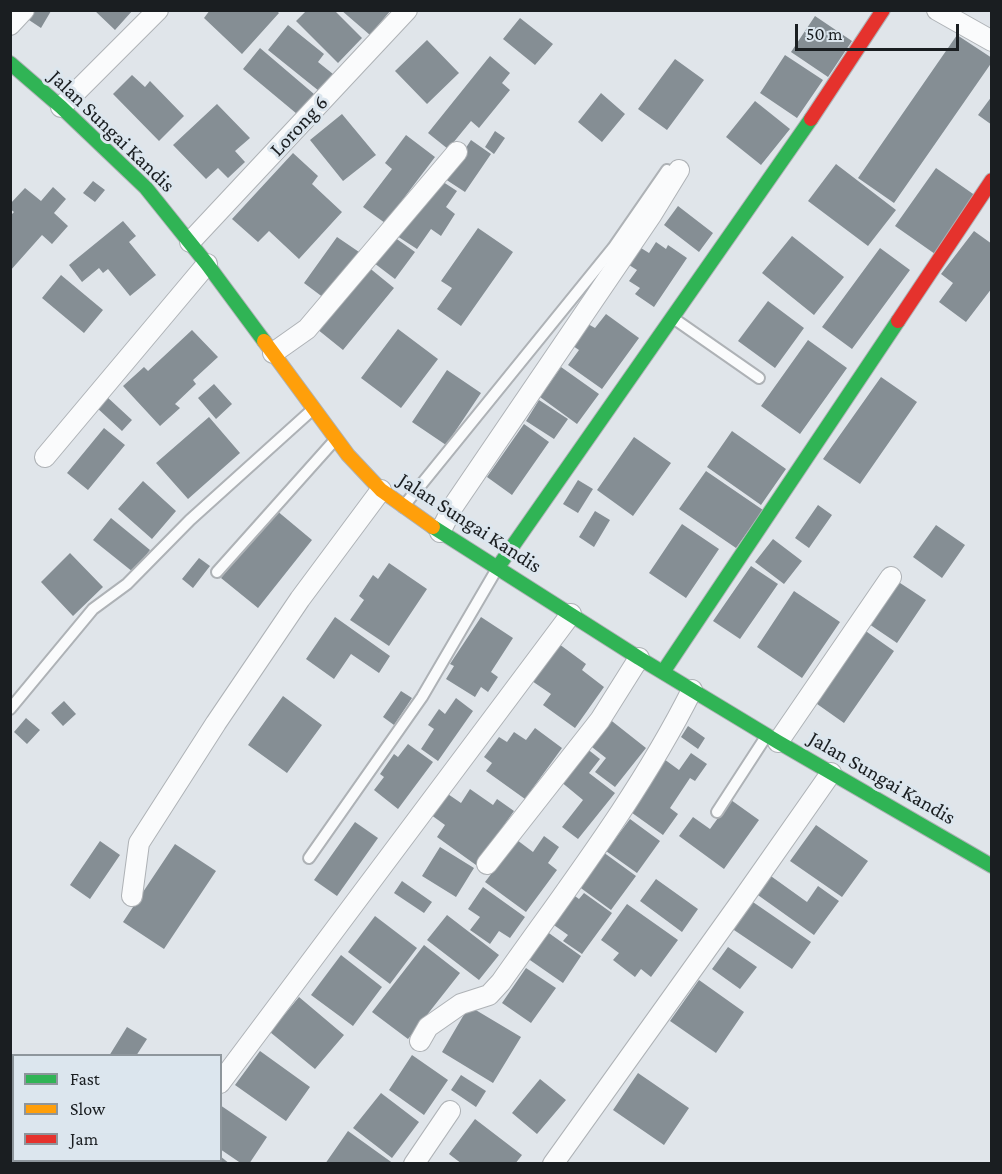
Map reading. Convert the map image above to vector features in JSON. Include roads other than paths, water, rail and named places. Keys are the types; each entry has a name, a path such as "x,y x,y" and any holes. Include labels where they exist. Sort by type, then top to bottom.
{"street":[{"path":"10,25 24,10"},
{"path":"61,107 158,10"},
{"name":"Lorong 6","path":"190,242 407,10"},
{"path":"498,567 803,132 883,10"},
{"path":"937,10 992,41"},
{"name":"Jalan Sungai Kandis","path":"10,63 61,107 146,188 207,264 315,407 348,455 381,489 403,507 639,658 992,866"},
{"path":"273,353 308,329 457,152"},
{"path":"440,532 453,505 652,214 673,170"},
{"path":"663,672 992,180"},
{"path":"45,457 207,264"},
{"path":"132,896 139,843 235,694 300,599 381,489"},
{"path":"772,738 891,577"},
{"path":"222,1080 571,614"},
{"path":"487,864 600,720 639,658"},
{"path":"420,1041 428,1027 461,1004 489,995 501,982 625,806 675,725 693,690"},
{"path":"553,1164 831,772"},
{"path":"414,1164 450,1112"}],"lane":[{"path":"403,507 613,248 673,170"},
{"path":"673,318 759,378"},
{"path":"10,709 93,609 127,584 190,520 315,407"},
{"path":"217,572 336,438"},
{"path":"309,858 422,697 498,567"},
{"path":"717,812 772,738"}]}
